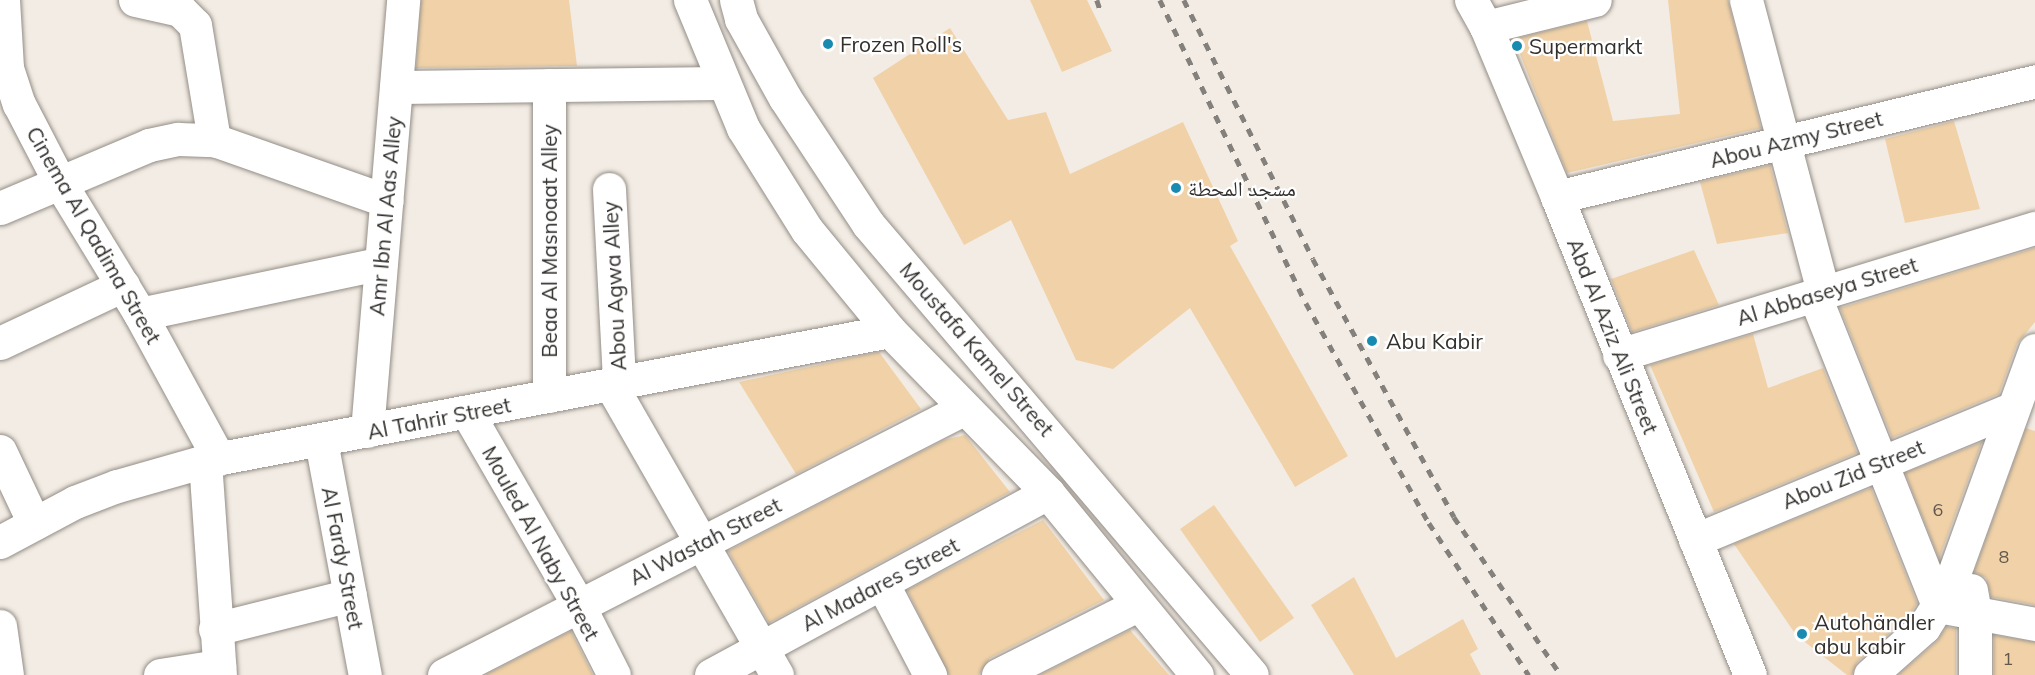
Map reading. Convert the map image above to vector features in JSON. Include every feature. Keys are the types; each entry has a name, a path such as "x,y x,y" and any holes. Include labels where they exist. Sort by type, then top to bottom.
{"street":[{"name":"Cinema Al Qadima Street","path":"3,0 3,69 60,183 140,314 212,460"},
{"path":"135,0 180,10 195,25 213,140"},
{"name":"Amr Ibn Al Aas Alley","path":"367,431 403,0"},
{"name":"Moustafa Kamel Street","path":"690,0 743,128 807,230 890,331 1048,494 1137,605 1197,675"},
{"name":"Moustafa Kamel Street","path":"736,0 741,19 785,98 868,224 1252,675"},
{"path":"1479,14 1595,0"},
{"path":"1746,0 1818,293 1938,606"},
{"name":"Abd Al Aziz Ali Street","path":"1479,14 1557,197 1750,675"},
{"name":"Abou Azmy Street","path":"1557,197 2035,81"},
{"path":"396,87 723,83"},
{"name":"Beaa Al Masnoaat Alley","path":"549,85 549,396"},
{"path":"0,208 149,145 178,139 213,140 387,201"},
{"name":"Abou Agwa Alley","path":"609,189 615,384"},
{"name":"Al Abbaseya Street","path":"1619,355 2035,228"},
{"path":"140,314 381,263"},
{"path":"0,343 123,285"},
{"name":"Al Tahrir Street","path":"0,542 34,523 117,486 212,460 890,331"},
{"path":"1870,675 1906,645 1938,606 1962,549 2035,350"},
{"path":"615,384 769,662"},
{"name":"Al Wastah Street","path":"457,672 579,606 965,408"},
{"name":"Abou Zid Street","path":"1695,540 2012,409"},
{"name":"Mouled Al Naby Street","path":"467,412 579,606 614,675"},
{"name":"Al Fardy Street","path":"321,441 365,675"},
{"path":"0,451 34,523"},
{"path":"160,675 219,670 215,629 212,460"},
{"name":"Al Madares Street","path":"711,675 769,662 882,583 1048,494"},
{"path":"1962,549 1975,612 1975,675"},
{"path":"882,583 930,675"},
{"path":"215,629 350,595"},
{"path":"999,675 1137,605"},
{"path":"1938,606 2035,624"},
{"path":"0,626 7,675"}],"building":[{"path":"421,0 569,0 577,66 416,68"},
{"path":"1030,0 1087,0 1112,51 1062,72"},
{"path":"1668,0 1728,0 1761,128 1567,173 1514,39 1587,21 1613,121 1680,114"},
{"path":"950,28 1008,120 1046,112 1070,174 1183,122 1238,241 1230,246 1348,456 1295,487 1190,308 1113,369 1076,360 1011,220 964,245 873,78"},
{"path":"1954,121 1980,209 1905,223 1885,139"},
{"path":"1770,165 1788,233 1717,244 1700,182"},
{"path":"2035,248 2035,322 2017,344 1999,394 1892,438 1840,308"},
{"path":"1694,250 1719,305 1632,332 1611,279"},
{"path":"1753,334 1768,388 1823,368 1857,453 1714,512 1650,365"},
{"path":"879,352 921,409 796,474 739,382"},
{"path":"2026,428 2035,431 2035,605 1991,597 1986,578 1974,572"},
{"path":"965,435 1010,492 769,623 728,551 944,440"},
{"path":"1982,442 1939,559 1905,473"},
{"path":"1871,488 1917,603 1910,615 1858,661 1852,675 1847,675 1796,635 1734,544"},
{"path":"1214,505 1294,618 1260,642 1180,529"},
{"path":"1043,520 1104,600 990,658 979,675 949,675 907,590"},
{"path":"1354,577 1396,658 1463,619 1478,649 1470,654 1481,675 1354,675 1311,605"},
{"path":"1946,627 1956,628 1956,675 1898,675 1937,641"},
{"path":"1130,630 1169,675 1040,675"},
{"path":"571,631 593,675 485,675"},
{"path":"1994,635 2035,642 2035,675 1994,675"}],"railway":[{"path":"1097,0 1100,9"},
{"path":"1160,0 1306,303 1429,523 1529,675"},
{"path":"1184,0 1313,259 1454,517 1561,675"}],"place":[{"name":"Frozen Roll's","path":"828,44"},
{"name":"Supermarkt","path":"1517,46"},
{"name":"مسجد المحطة","path":"1176,188"},
{"name":"Abu Kabir","path":"1372,341"},
{"name":"Autohändler abu kabir","path":"1802,634"}]}
